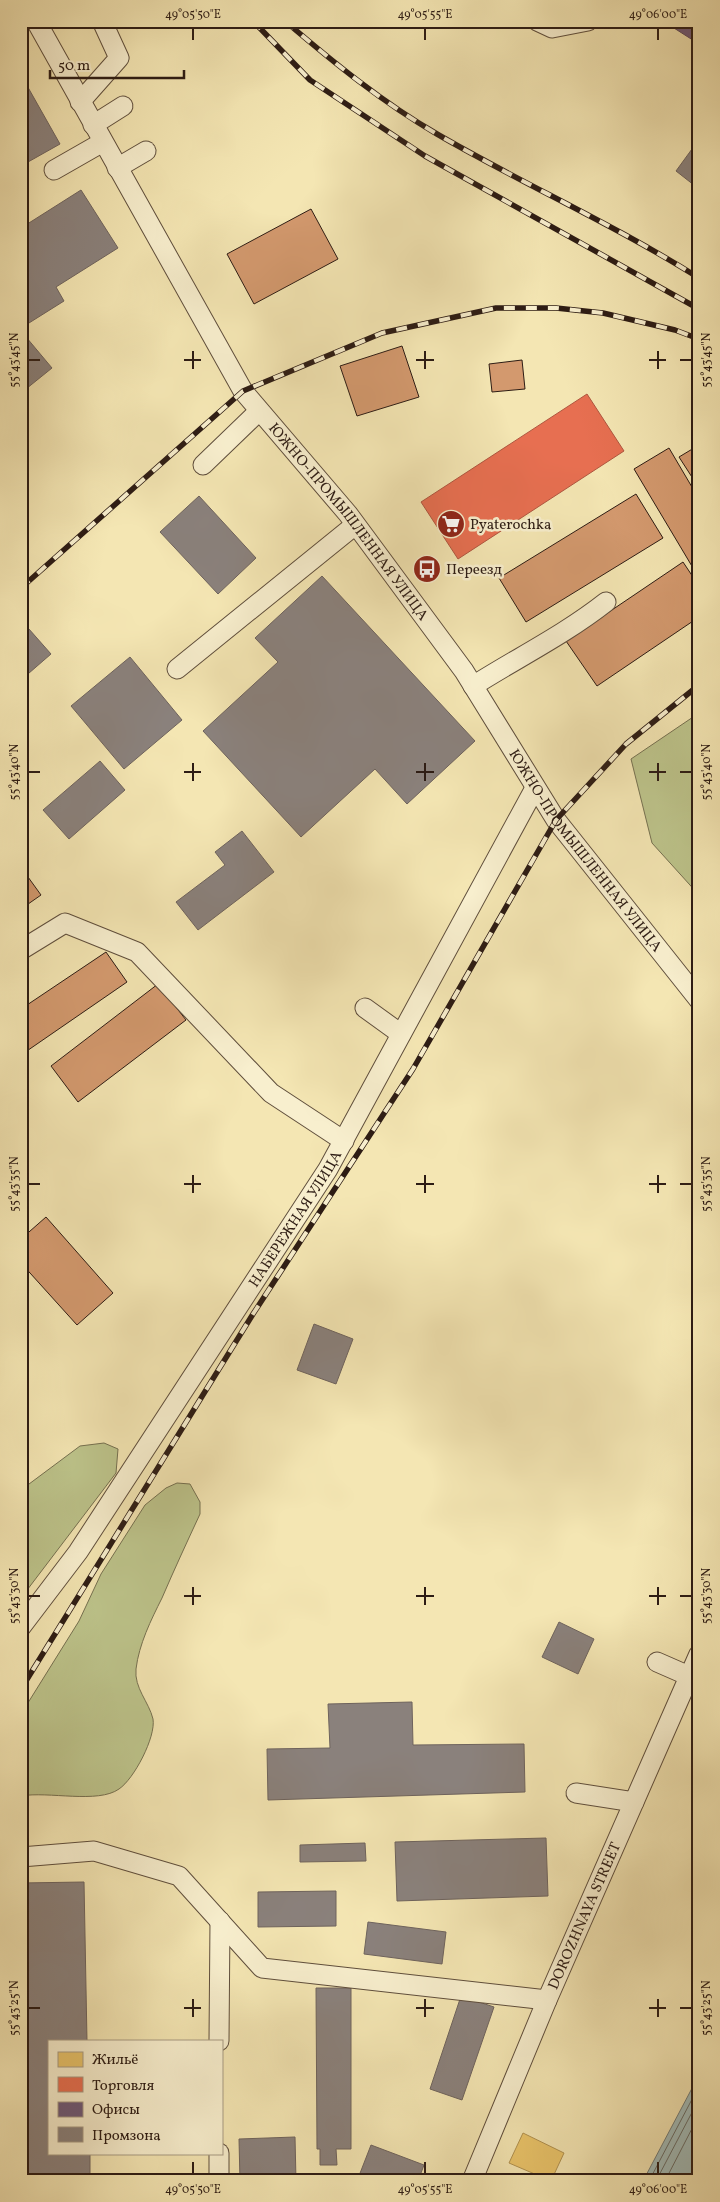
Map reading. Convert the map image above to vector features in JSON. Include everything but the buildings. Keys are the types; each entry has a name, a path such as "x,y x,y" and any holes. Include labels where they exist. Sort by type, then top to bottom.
{"street":[{"name":"ЮЖНО-ПРОМЫШЛЕННАЯ УЛИЦА","path":"36,21 243,391 356,525 473,686 556,820 699,1000"},
{"path":"80,102 119,58 102,21"},
{"path":"537,21 552,28 588,21"},
{"path":"93,125 123,106"},
{"path":"54,170 103,142"},
{"path":"117,168 146,151"},
{"path":"203,465 259,411"},
{"path":"178,669 356,525"},
{"path":"473,686 578,624 606,602"},
{"name":"НАБЕРЕЖНАЯ УЛИЦА","path":"21,1627 84,1544 328,1169 535,788"},
{"path":"21,950 66,923 137,952 271,1092 344,1141"},
{"path":"365,1008 401,1034"},
{"name":"DOROZHNAYA STREET","path":"472,2181 547,2000 699,1654"},
{"path":"657,1662 689,1676"},
{"path":"576,1794 634,1802"},
{"path":"21,1857 94,1851 179,1876 262,1968 547,2000"},
{"path":"219,2040 220,1921"},
{"path":"219,2154 219,2181"}],"green space":[{"path":"699,713 699,895 652,843 631,759"},
{"path":"104,1443 118,1449 116,1473 21,1598 21,1490 80,1446"},
{"path":"177,1483 190,1484 200,1502 200,1514 150,1624 138,1660 136,1669 137,1682 153,1719 151,1736 143,1757 125,1784 110,1793 99,1796 21,1796 21,1714 79,1621 101,1574 145,1505 166,1488"}],"water":[{"path":"699,2075 699,2181 643,2181"}],"railway":[{"path":"253,21 310,80 425,156 699,309"},
{"path":"285,21 358,81 417,122 635,240 699,278"},
{"path":"21,588 243,391 382,333 496,308 556,308 603,313 675,330 699,339"},
{"path":"21,1689 253,1314 413,1069 556,820 626,744 699,685"}],"place":[{"name":"Pyaterochka","path":"451,524"},
{"name":"Переезд","path":"427,569"}]}
